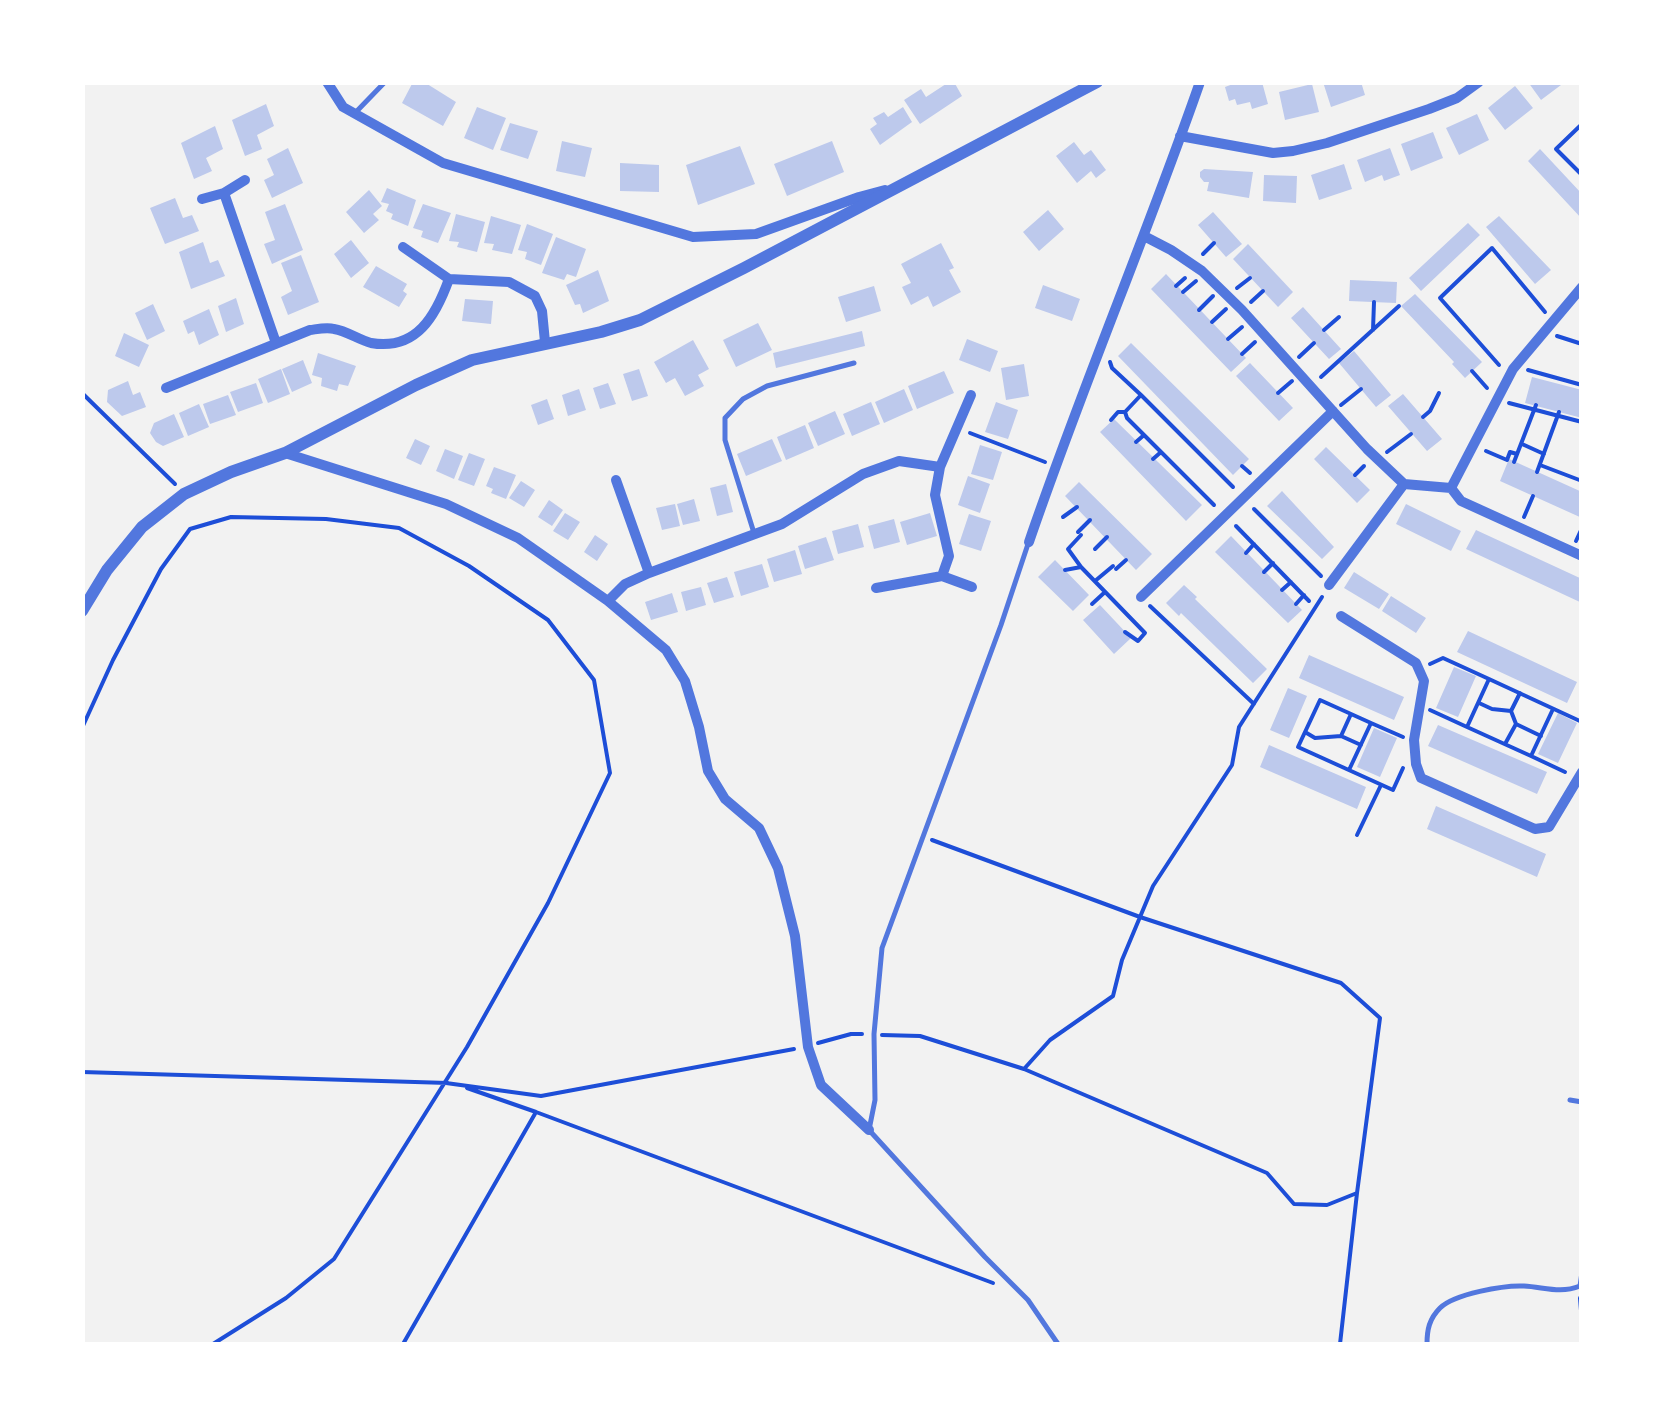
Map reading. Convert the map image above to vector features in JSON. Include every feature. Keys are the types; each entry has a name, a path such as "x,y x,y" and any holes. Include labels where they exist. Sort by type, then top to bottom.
{"street":[{"path":"326,82 343,107 443,163 694,237 756,234 858,197 896,188"},
{"path":"82,612 142,527 184,494 285,452 472,360 640,320 1097,82"},
{"path":"1028,542 1200,82"},
{"path":"1180,136 1272,152 1293,151 1430,109 1457,98 1479,82"},
{"path":"202,199 246,180"},
{"path":"224,192 276,343"},
{"path":"1144,236 1202,271 1242,310 1373,461 1404,484 1452,488"},
{"path":"403,247 449,279 509,282 534,296 542,311 545,342"},
{"path":"166,388 310,330 332,328 372,343 399,342 425,328 449,279"},
{"path":"1452,488 1512,369 1582,287"},
{"path":"942,576 949,556 935,495 940,468 971,395"},
{"path":"1141,597 1333,411"},
{"path":"285,452 446,504 518,538 608,602 666,650 685,681 708,770 725,799 759,828 778,868 795,936 808,1046 821,1085 869,1130"},
{"path":"608,602 625,584 649,573 782,524 862,474 899,461 940,468"},
{"path":"616,480 649,573"},
{"path":"1327,582 1404,484"},
{"path":"1452,488 1461,501 1582,556"},
{"path":"876,588 942,576 972,587"},
{"path":"1342,616 1419,668 1424,681 1414,740 1422,778 1535,829 1549,827 1582,772"}],"lane":[{"path":"355,114 385,82"},
{"path":"754,533 724,440 725,418 743,400 767,386 854,363"},
{"path":"1028,542 882,948 874,1034 875,1100 869,1130 1028,1300 1058,1344"},
{"path":"1570,1100 1582,1102"},
{"path":"1427,1344 1427,1327 1442,1306 1486,1289 1522,1286 1556,1291 1580,1286 1581,1275"}],"path":[{"path":"1582,124 1556,150 1582,175"},
{"path":"1196,261 1214,243"},
{"path":"1502,369 1440,298 1492,248 1545,312"},
{"path":"1176,286 1188,274"},
{"path":"1233,291 1250,278"},
{"path":"1183,292 1196,281"},
{"path":"1247,305 1263,291"},
{"path":"1200,310 1213,296"},
{"path":"1373,330 1374,302"},
{"path":"1310,386 1399,306"},
{"path":"1212,322 1226,309"},
{"path":"1324,330 1339,317"},
{"path":"1228,339 1242,326"},
{"path":"1557,336 1582,344"},
{"path":"1104,339 1112,368 1233,488"},
{"path":"1242,354 1255,342"},
{"path":"1291,365 1314,343"},
{"path":"1524,369 1582,385"},
{"path":"1472,371 1490,391"},
{"path":"1278,393 1292,381"},
{"path":"1126,412 1146,385"},
{"path":"1333,411 1361,389"},
{"path":"82,392 184,494"},
{"path":"1423,417 1438,393"},
{"path":"1153,407 1160,399"},
{"path":"1505,402 1582,422"},
{"path":"1514,462 1535,408"},
{"path":"1111,420 1118,412 1126,412"},
{"path":"1126,412 1129,420 1214,505"},
{"path":"1168,422 1175,414"},
{"path":"1537,472 1559,414"},
{"path":"1122,427 1129,420"},
{"path":"957,428 1054,466"},
{"path":"1182,436 1189,428"},
{"path":"1355,476 1411,434"},
{"path":"1136,442 1144,435"},
{"path":"1198,452 1204,443"},
{"path":"1522,444 1544,454"},
{"path":"1480,448 1507,460 1510,452 1518,454"},
{"path":"1153,458 1161,452"},
{"path":"1211,465 1219,458"},
{"path":"1166,472 1173,464"},
{"path":"1540,465 1582,481"},
{"path":"1242,466 1254,476"},
{"path":"1185,490 1192,483"},
{"path":"1522,522 1533,496"},
{"path":"1063,517 1076,507"},
{"path":"1024,1069 1050,1040 1113,996 1122,960 1153,886 1232,765 1239,727 1327,582 1254,509"},
{"path":"82,728 161,569 190,529 231,518 326,519 399,528 469,566 548,620 594,680 610,773 548,903 446,1083 334,1259 286,1298 213,1344"},
{"path":"1090,520 1068,549 1080,567 1145,633 1138,642 1126,632"},
{"path":"1275,530 1284,521"},
{"path":"1235,525 1309,601"},
{"path":"1574,545 1582,528"},
{"path":"1096,549 1107,538"},
{"path":"1246,553 1254,544"},
{"path":"1298,553 1306,544"},
{"path":"1308,564 1318,556"},
{"path":"1095,581 1126,560"},
{"path":"1264,572 1273,564"},
{"path":"1065,570 1080,567"},
{"path":"1282,590 1291,582"},
{"path":"1092,604 1105,592"},
{"path":"1296,604 1304,596"},
{"path":"1141,597 1254,704"},
{"path":"1419,668 1443,658 1582,722"},
{"path":"1467,727 1489,679"},
{"path":"1520,693 1511,710 1516,724 1541,736"},
{"path":"1405,763 1392,790 1298,747 1320,700 1406,738"},
{"path":"1479,702 1511,710"},
{"path":"1420,705 1566,772"},
{"path":"1531,756 1554,709"},
{"path":"1341,736 1351,714"},
{"path":"1349,770 1370,722"},
{"path":"1504,744 1516,724"},
{"path":"1305,732 1314,738 1341,736 1360,744"},
{"path":"1358,835 1381,785"},
{"path":"922,836 1140,917 1342,984 1380,1018 1340,1344"},
{"path":"459,1086 541,1096 808,1046 851,1034 920,1036 1024,1069 1267,1173 1294,1204 1326,1205 1357,1193"},
{"path":"82,1072 459,1086 1007,1288 1028,1300"},
{"path":"403,1344 536,1112"},
{"path":"1580,1286 1582,1324"}],"building":[{"path":"413,82 424,82 456,102 443,126 402,103"},
{"path":"954,82 962,96 920,124 904,100 921,89 926,97"},
{"path":"1233,82 1262,82 1268,104 1252,109 1250,102 1237,105 1235,99 1229,101 1225,87"},
{"path":"1323,82 1361,82 1365,95 1331,107"},
{"path":"1528,82 1565,82 1541,100"},
{"path":"1312,84 1319,112 1285,120 1279,92"},
{"path":"1515,86 1533,108 1505,130 1488,108"},
{"path":"266,104 274,126 257,135 262,149 245,156 232,120"},
{"path":"477,107 506,118 493,150 464,138"},
{"path":"903,107 912,122 880,145 870,129 877,124 873,118 884,112 888,117"},
{"path":"1477,114 1489,140 1459,155 1446,128"},
{"path":"510,123 538,131 528,159 500,150"},
{"path":"215,126 223,149 206,158 212,171 194,179 181,143"},
{"path":"1433,132 1443,158 1411,171 1401,144"},
{"path":"562,141 592,148 585,177 556,171"},
{"path":"832,141 844,172 787,196 774,164"},
{"path":"1074,142 1084,155 1091,150 1106,170 1096,178 1091,171 1077,183 1056,156"},
{"path":"740,146 755,184 698,205 686,165"},
{"path":"288,148 303,183 272,198 264,180 274,175 267,159"},
{"path":"1390,148 1400,175 1384,181 1382,175 1365,182 1357,160"},
{"path":"1540,149 1582,194 1582,219 1528,161"},
{"path":"620,163 659,165 659,192 620,191"},
{"path":"1344,164 1352,189 1319,200 1311,175"},
{"path":"1204,169 1253,172 1249,198 1207,191 1209,182 1200,177"},
{"path":"1264,175 1297,176 1296,203 1263,201"},
{"path":"387,188 416,200 408,226 391,219 393,214 386,211 389,204 381,202"},
{"path":"369,190 382,206 373,214 379,220 364,233 346,212"},
{"path":"175,198 183,218 192,215 199,231 165,244 150,208"},
{"path":"285,204 303,250 272,264 264,244 275,240 265,212"},
{"path":"423,204 451,213 438,243 421,237 423,231 413,228"},
{"path":"1048,210 1064,229 1039,251 1023,232"},
{"path":"1213,212 1242,244 1226,257 1198,225"},
{"path":"456,214 485,222 477,252 449,241"},
{"path":"491,216 521,225 512,254 492,250 494,244 484,243"},
{"path":"1499,216 1551,270 1535,284 1486,227"},
{"path":"1468,223 1480,235 1421,291 1409,278"},
{"path":"527,224 553,234 541,265 525,259 527,252 518,250"},
{"path":"556,237 586,249 576,277 567,274 564,280 542,273"},
{"path":"351,240 369,263 351,278 334,254"},
{"path":"203,242 210,263 218,260 225,276 191,289 179,252"},
{"path":"941,243 961,292 933,307 928,296 911,305 902,287 911,283 901,264"},
{"path":"1248,244 1293,292 1278,307 1233,259"},
{"path":"301,255 319,302 288,315 281,297 292,291 281,263"},
{"path":"376,266 407,284 403,291 407,294 399,307 363,287"},
{"path":"598,270 609,301 583,313 566,285"},
{"path":"1166,274 1246,358 1231,372 1151,289"},
{"path":"1350,280 1397,282 1396,303 1349,301"},
{"path":"1043,285 1080,299 1072,321 1035,308"},
{"path":"874,286 881,311 846,322 838,297"},
{"path":"1415,294 1482,362 1465,378 1401,306"},
{"path":"236,298 244,324 226,332 218,306"},
{"path":"465,299 493,301 491,324 462,321"},
{"path":"153,304 165,331 147,340 135,313"},
{"path":"1303,307 1341,349 1329,359 1291,318"},
{"path":"209,309 219,335 199,345 194,331 188,334 183,321"},
{"path":"758,323 772,350 736,367 723,340"},
{"path":"862,331 865,346 776,368 773,353"},
{"path":"124,333 149,345 139,367 115,356"},
{"path":"967,339 998,351 990,372 959,360"},
{"path":"693,340 709,369 698,375 704,386 685,396 675,378 666,383 654,362"},
{"path":"1131,343 1249,459 1233,475 1118,356"},
{"path":"1354,351 1391,395 1376,407 1339,363"},
{"path":"318,353 356,366 348,386 339,384 337,391 321,386 322,378 312,375"},
{"path":"303,360 312,383 292,392 282,369"},
{"path":"1250,363 1293,408 1279,421 1236,376"},
{"path":"1024,364 1029,396 1006,400 1001,368"},
{"path":"281,369 290,394 268,403 258,379"},
{"path":"639,369 648,396 632,401 623,374"},
{"path":"944,371 954,393 917,409 908,386"},
{"path":"1532,377 1582,390 1582,418 1525,403"},
{"path":"128,381 133,395 140,392 146,407 122,416 107,402 108,390"},
{"path":"256,383 263,403 238,412 230,392"},
{"path":"608,383 616,404 600,409 593,388"},
{"path":"579,389 586,410 568,416 562,395"},
{"path":"904,389 913,410 884,423 875,402"},
{"path":"1403,394 1442,439 1427,451 1388,406"},
{"path":"228,395 236,415 210,424 203,404"},
{"path":"547,399 554,419 538,425 531,405"},
{"path":"871,402 880,424 852,436 843,414"},
{"path":"996,402 1018,410 1008,439 985,432"},
{"path":"199,404 209,427 188,436 179,413"},
{"path":"835,411 845,434 818,446 808,423"},
{"path":"174,414 184,437 163,446 150,433 154,423"},
{"path":"1114,419 1202,505 1186,521 1100,432"},
{"path":"805,425 814,448 786,460 777,437"},
{"path":"415,439 430,446 421,465 406,458"},
{"path":"772,439 782,461 746,476 737,454"},
{"path":"980,445 1002,452 993,480 971,474"},
{"path":"1326,447 1370,490 1357,503 1314,459"},
{"path":"445,449 463,456 454,479 436,471"},
{"path":"469,453 485,459 474,486 458,480"},
{"path":"1509,459 1582,492 1582,518 1500,481"},
{"path":"494,467 516,475 506,499 491,493 493,489 486,486"},
{"path":"968,476 990,484 980,513 958,505"},
{"path":"521,481 535,490 524,507 509,498"},
{"path":"1079,482 1152,554 1136,570 1065,496"},
{"path":"726,484 733,512 717,516 710,488"},
{"path":"1282,491 1334,547 1322,559 1267,506"},
{"path":"694,499 700,521 683,525 677,504"},
{"path":"549,500 563,510 552,526 538,517"},
{"path":"675,504 680,526 662,530 656,508"},
{"path":"1406,504 1461,531 1451,551 1396,524"},
{"path":"565,513 580,522 568,540 553,531"},
{"path":"930,513 937,536 907,545 900,522"},
{"path":"969,514 991,521 981,551 959,544"},
{"path":"894,519 900,542 874,549 868,526"},
{"path":"858,524 864,547 838,554 832,531"},
{"path":"1476,530 1582,579 1582,603 1466,549"},
{"path":"595,535 608,544 597,561 584,552"},
{"path":"1231,536 1302,610 1288,623 1215,552"},
{"path":"826,537 834,560 805,569 798,546"},
{"path":"795,550 802,574 774,582 767,559"},
{"path":"1055,560 1089,595 1073,611 1038,577"},
{"path":"762,564 769,587 741,596 734,572"},
{"path":"1354,572 1389,594 1379,609 1344,588"},
{"path":"727,577 734,597 714,603 707,583"},
{"path":"1184,585 1267,669 1253,683 1166,603"},
{"path":"701,587 706,605 686,611 681,592"},
{"path":"672,593 678,612 651,620 645,602"},
{"path":"1391,596 1426,618 1416,633 1382,611"},
{"path":"1100,605 1131,638 1114,654 1083,620"},
{"path":"1468,631 1577,682 1567,703 1457,652"},
{"path":"1309,655 1404,697 1394,720 1299,678"},
{"path":"1454,667 1476,676 1458,717 1436,708"},
{"path":"1288,688 1307,696 1289,738 1270,730"},
{"path":"1558,713 1577,723 1558,763 1538,754"},
{"path":"1438,725 1547,772 1537,794 1428,746"},
{"path":"1374,728 1397,738 1380,777 1357,767"},
{"path":"1269,745 1366,787 1357,809 1260,767"},
{"path":"1436,806 1546,854 1537,877 1427,829"}]}
